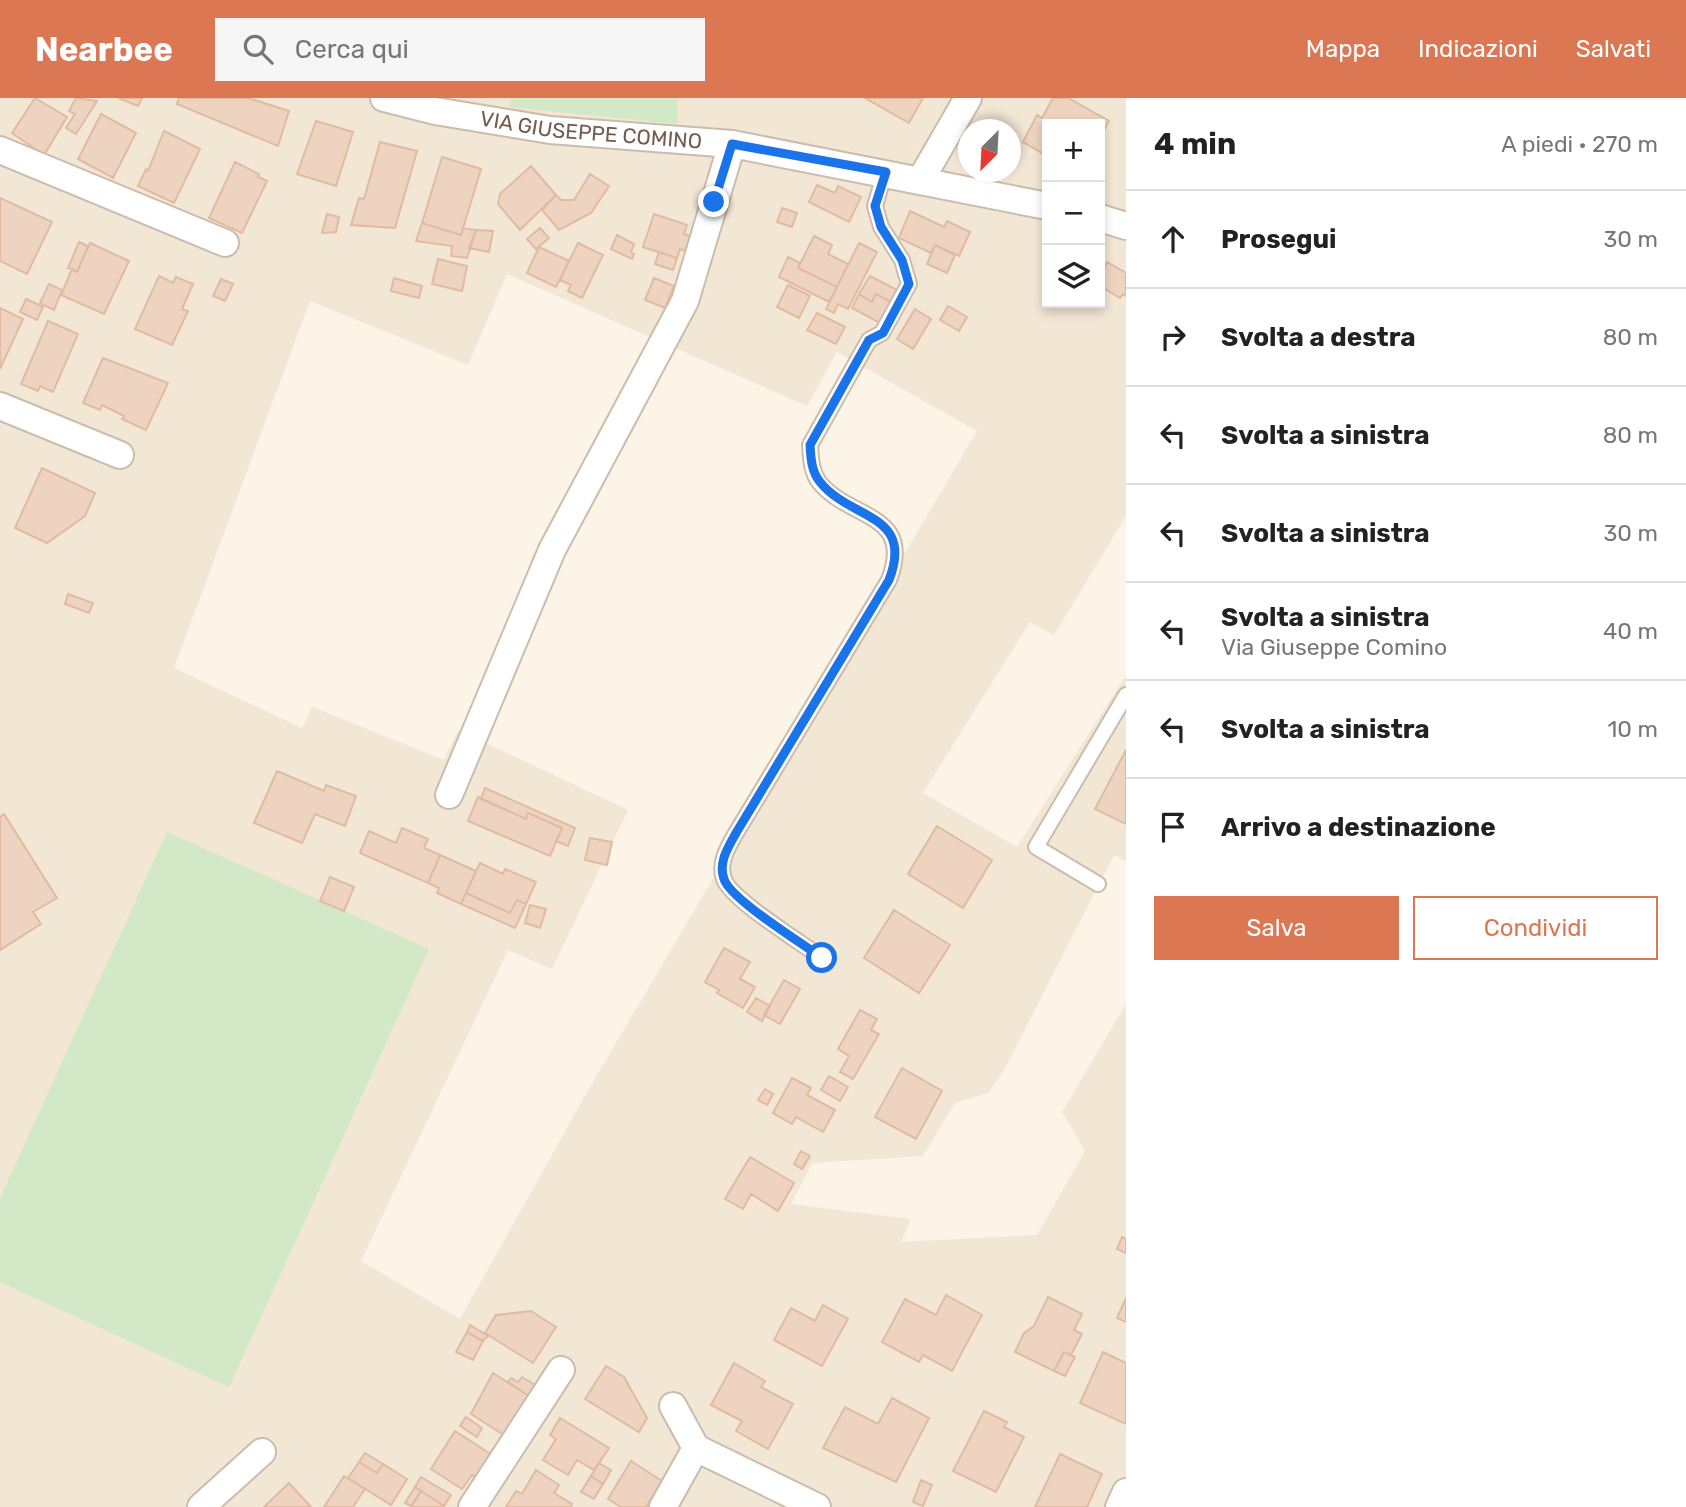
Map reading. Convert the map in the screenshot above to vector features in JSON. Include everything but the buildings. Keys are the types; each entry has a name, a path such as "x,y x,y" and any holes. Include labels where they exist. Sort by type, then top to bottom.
{"street":[{"name":"VIA GIUSEPPE COMINO","path":"384,98 435,111 551,130 732,144 886,172 1042,205"},
{"path":"920,181 968,98"},
{"path":"449,795 552,550 685,301 732,144"},
{"path":"0,150 225,243"},
{"path":"1105,220 1126,226"},
{"path":"0,406 120,455"},
{"path":"472,1507 561,1370"},
{"path":"673,1406 696,1448 817,1507"},
{"path":"663,1507 696,1448"},
{"path":"201,1507 262,1452"},
{"path":"1119,1507 1126,1492"}],"lane":[{"path":"822,958 735,897 724,881 722,864 736,833 889,580 896,561 895,542 883,524 818,481 811,462 810,445 869,340 883,333 909,284 902,260 881,227 875,206 886,172"},
{"path":"1098,884 1035,847 1126,695"}],"shaded area":[{"path":"0,98 1126,98 1126,516 1054,635 1030,622 923,793 1017,847 1126,675 1126,862 1114,855 1004,1070 988,1093 955,1103 923,1156 812,1163 791,1204 911,1219 901,1242 1037,1235 1085,1151 1062,1112 1126,1004 1126,1507 0,1507","holes":["507,274 807,406 837,352 977,431 586,1094 460,1319 361,1261 508,950 552,969 628,810 458,730 444,760 312,707 302,728 174,668 310,301 468,365"]}],"green space":[{"path":"511,98 678,98 677,124 509,107"},
{"path":"167,832 429,949 229,1387 0,1282 0,1198"}],"route":[{"path":"714,202 732,144 886,172 875,206 881,227 902,260 909,284 883,333 869,340 810,445 811,462 818,481 829,491 883,524 895,542 896,561 889,580 776,764 736,833 722,864 724,881 735,897 822,958"}]}
